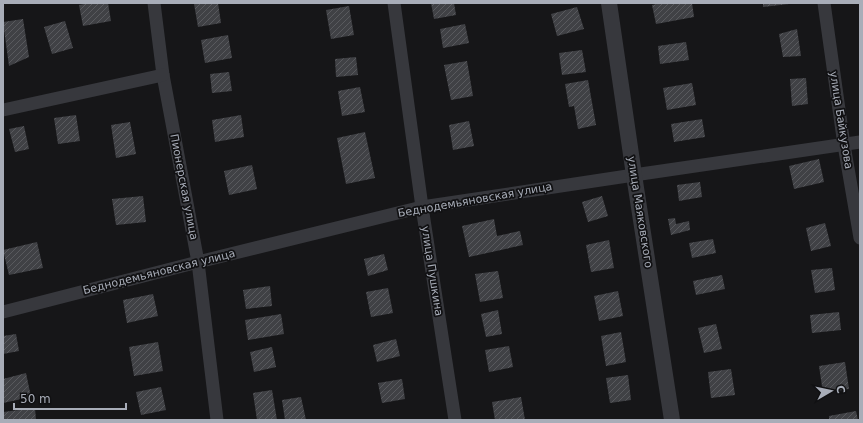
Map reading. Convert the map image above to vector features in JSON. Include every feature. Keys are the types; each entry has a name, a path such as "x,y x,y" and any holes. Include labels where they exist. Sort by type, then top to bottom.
{"street":[{"name":"Пионерская улица","path":"154,3 163,75 198,262 218,420"},
{"name":"улица Пушкина","path":"394,3 422,207 455,420"},
{"name":"улица Маяковского","path":"609,3 672,420"},
{"name":"улица Байкузова","path":"824,3 844,145 860,238"},
{"path":"3,110 163,75"},
{"name":"Беднодемьяновская улица","path":"3,312 422,207 860,142"}],"building":[{"path":"89,3 108,3 111,21 83,26 79,5"},
{"path":"218,3 221,23 198,27 194,4"},
{"path":"431,3 454,3 456,15 434,19"},
{"path":"662,3 692,3 694,17 656,24 652,5"},
{"path":"763,3 789,3 789,4 763,7"},
{"path":"349,6 354,35 331,39 326,10"},
{"path":"577,7 584,29 557,36 551,14"},
{"path":"23,19 29,57 9,66 3,22"},
{"path":"65,21 73,48 52,54 44,27"},
{"path":"465,24 469,43 443,48 440,29"},
{"path":"797,29 801,56 783,57 779,34"},
{"path":"228,35 232,58 205,63 201,40"},
{"path":"686,42 689,60 660,64 658,46"},
{"path":"582,50 586,72 562,75 559,53"},
{"path":"356,57 358,75 336,77 335,59"},
{"path":"467,61 473,96 451,100 444,65"},
{"path":"229,72 232,91 212,93 210,74"},
{"path":"806,78 808,104 792,106 790,79"},
{"path":"588,80 596,125 578,129 574,106 569,107 565,84"},
{"path":"692,83 696,105 667,110 663,88"},
{"path":"360,87 365,112 342,116 338,91"},
{"path":"76,115 80,141 58,144 54,118"},
{"path":"241,115 244,137 215,142 212,120"},
{"path":"702,119 705,137 674,142 671,124"},
{"path":"469,121 474,146 453,150 449,125"},
{"path":"130,122 136,154 116,158 111,125"},
{"path":"24,126 29,149 15,152 9,129"},
{"path":"365,132 375,178 346,184 337,138"},
{"path":"819,159 824,182 794,189 789,166"},
{"path":"252,165 257,189 229,195 224,171"},
{"path":"700,182 702,197 679,201 677,185"},
{"path":"143,196 146,222 116,225 112,199"},
{"path":"602,196 608,216 588,222 582,202"},
{"path":"675,218 676,224 689,221 690,230 671,235 668,219"},
{"path":"494,219 497,236 520,231 523,245 469,257 462,226"},
{"path":"825,223 831,246 811,251 806,228"},
{"path":"713,239 716,253 692,258 689,243"},
{"path":"609,240 614,268 591,272 586,245"},
{"path":"37,242 43,268 9,275 3,250"},
{"path":"384,254 388,270 368,276 364,259"},
{"path":"832,268 835,290 815,293 811,270"},
{"path":"498,271 503,298 480,302 475,274"},
{"path":"722,275 725,289 696,295 693,281"},
{"path":"270,286 272,306 246,309 243,290"},
{"path":"388,288 393,313 371,317 366,292"},
{"path":"618,291 623,316 599,321 594,296"},
{"path":"153,294 158,316 127,323 123,300"},
{"path":"498,310 502,334 486,337 481,314"},
{"path":"839,312 841,330 812,333 810,315"},
{"path":"281,314 284,334 248,340 245,320"},
{"path":"716,324 722,349 704,353 698,328"},
{"path":"621,332 626,362 606,366 601,336"},
{"path":"16,334 19,351 3,354 3,336"},
{"path":"396,339 400,356 377,362 373,345"},
{"path":"158,342 163,371 134,376 129,347"},
{"path":"509,346 513,367 489,372 485,350"},
{"path":"272,347 276,367 254,372 250,352"},
{"path":"845,362 849,389 823,393 819,366"},
{"path":"731,369 735,395 711,398 708,372"},
{"path":"26,373 31,397 3,403 3,379"},
{"path":"628,375 631,400 610,403 606,378"},
{"path":"402,379 405,399 382,403 378,383"},
{"path":"161,387 166,410 141,415 136,392"},
{"path":"272,390 277,420 257,420 253,393"},
{"path":"301,397 306,420 285,420 282,400"},
{"path":"521,397 525,420 495,420 492,402"},
{"path":"35,408 36,420 3,420 3,412"},
{"path":"856,411 858,420 829,420 829,416"}]}
